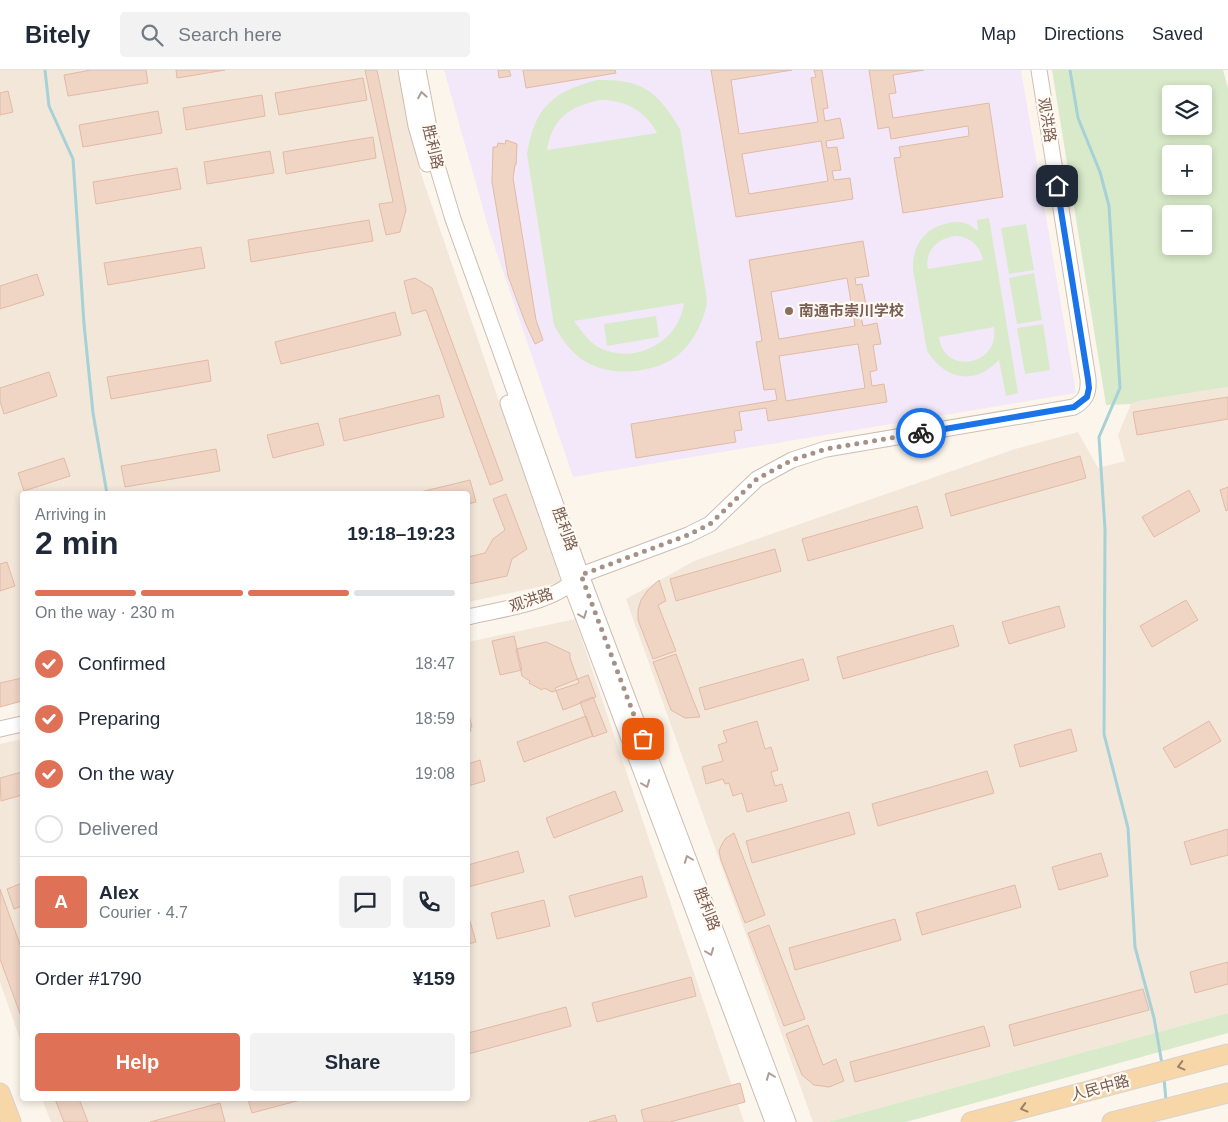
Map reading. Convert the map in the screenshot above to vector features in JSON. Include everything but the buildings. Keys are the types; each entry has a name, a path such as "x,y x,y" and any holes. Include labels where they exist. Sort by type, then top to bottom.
{"main road":[{"name":"人民中路","path":"971,1122 1228,1054"},
{"path":"0,1093 11,1122"},
{"path":"1112,1122 1228,1093"}],"street":[{"name":"胜利路","path":"406,70 416,126 444,220 774,1122"},
{"name":"胜利路","path":"418,70 435,159 452,219 576,580 788,1122"},
{"name":"观洪路","path":"470,617 542,599 576,580 688,535 710,524 757,479 792,460 826,449 1074,407 1087,397 1088,379 1039,70"},
{"path":"0,729 20,724"}],"shaded area":[{"path":"0,70 397,70 420,171 561,582 470,602 470,491 20,491 20,700 0,705"},
{"name":"南通市崇川学校","path":"444,70 1021,70 1076,393 573,477 489,230"},
{"path":"1228,387 1228,1013 828,1122 813,1122 626,599 694,561 1015,449 1078,432 1098,468 1125,461 1118,435 1131,404 1139,401"},
{"path":"575,619 744,1122 51,1122 43,1101 470,1101 470,642"},
{"path":"20,739 20,1039 0,982 0,744"}],"green space":[{"path":"1052,70 1223,70 1228,88 1228,387 1139,401 1131,404 1106,405"},
{"path":"597,80 613,80 637,85 647,90 664,105 680,129 707,300 700,326 690,342 671,360 651,368 628,372 596,367 571,350 554,325 527,154 535,124 548,104 557,96","holes":["600,100 626,104 640,112 647,118 657,133 547,150 553,129 564,115 579,106","684,303 680,317 664,340 639,352 626,354 598,347 588,339 574,321"]},
{"path":"989,218 1018,393 1006,396 999,360 980,374 961,376 943,368 927,351 913,269 914,254 920,240 931,230 952,222 962,222 978,231 977,220","holes":["960,236 974,243 983,260 928,269 927,262 930,251 943,239","994,327 994,340 989,350 981,358 971,361 960,361 951,357 943,349 939,337"]},
{"path":"1026,224 1034,270 1009,274 1001,228"},
{"path":"1034,273 1042,320 1017,324 1009,278"},
{"path":"656,316 659,337 607,346 604,324"},
{"path":"1043,324 1050,370 1025,374 1017,328"},
{"path":"1228,1013 1228,1033 906,1122 828,1122"}],"waterway":[{"path":"45,70 49,106 73,159 84,324 93,413 106,491"},
{"path":"1070,70 1078,118 1100,172 1109,206 1120,388 1099,437 1105,529 1104,734 1128,828 1135,947 1154,1018 1162,1064"},
{"path":"1164,1078 1166,1101"}],"way so far":[{"path":"643,739 581,575 688,535 710,524 757,479 792,460 826,449 921,433"}],"place":[{"name":"南通市崇川学校","path":"789,311"}],"route":[{"path":"921,433 1074,407 1087,397 1088,379 1057,186"}]}
